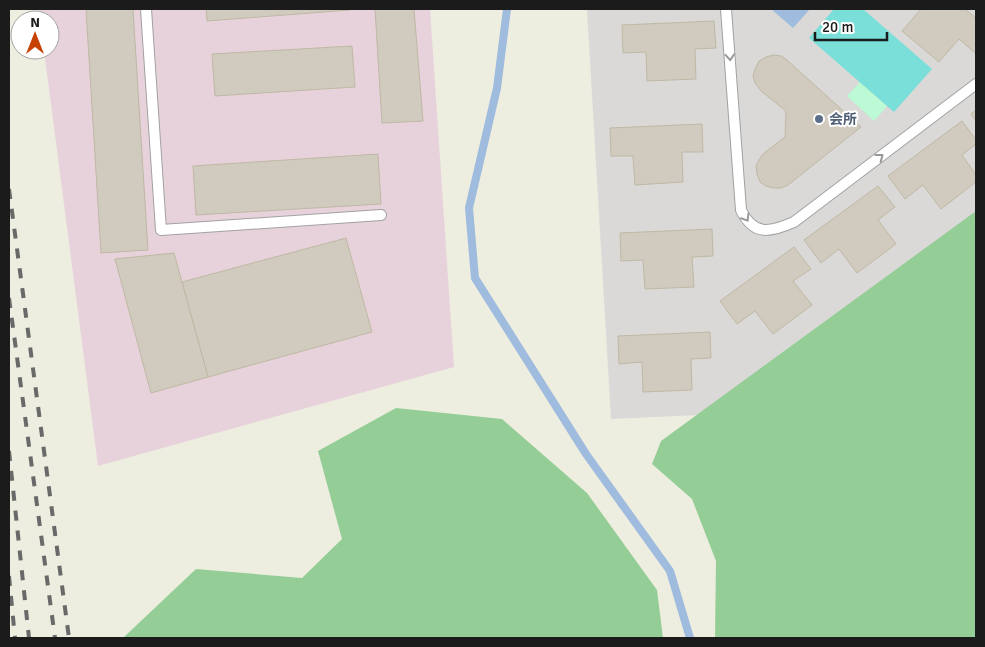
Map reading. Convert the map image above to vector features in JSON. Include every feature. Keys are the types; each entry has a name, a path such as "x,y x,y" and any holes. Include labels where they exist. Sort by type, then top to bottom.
{"lane":[{"path":"146,9 161,230 381,215"},
{"path":"726,9 741,210 751,225 759,229 771,230 794,222 976,84"}],"shaded area":[{"path":"430,9 454,367 98,466 45,60 60,60 60,10 39,10"},
{"path":"587,9 976,9 976,212 700,415 611,419"},
{"path":"771,9 810,9 793,28"},
{"path":"834,9 863,9 932,69 894,112 809,38"}],"green space":[{"path":"860,82 887,106 874,121 847,96"},
{"path":"976,211 976,638 715,638 716,561 692,499 652,464 661,441"},
{"path":"396,408 502,419 587,493 657,590 663,638 123,638 196,569 302,578 342,539 318,451"}],"building":[{"path":"86,9 133,9 148,250 101,253"},
{"path":"206,9 350,9 350,10 207,21"},
{"path":"375,9 414,9 423,121 382,123"},
{"path":"921,9 965,9 976,18 976,52 959,39 939,62 902,31"},
{"path":"714,21 716,48 695,49 696,79 647,81 646,52 623,53 622,25"},
{"path":"352,46 355,87 215,96 212,54"},
{"name":"会所","path":"773,55 781,56 787,60 861,127 788,185 781,188 766,186 760,182 756,166 763,154 785,137 786,111 761,91 755,83 753,76 759,61"},
{"path":"976,110 976,121 971,114"},
{"path":"962,121 976,140 976,144 962,155 976,175 976,182 941,209 923,185 905,199 888,176"},
{"path":"702,124 703,152 682,152 683,182 635,185 633,156 611,156 610,128"},
{"path":"378,154 381,204 196,215 193,166"},
{"path":"878,186 895,207 878,220 896,244 857,273 839,249 821,263 804,240"},
{"path":"712,229 713,256 692,257 694,287 645,289 643,260 621,261 620,233"},
{"path":"346,238 372,332 208,377 182,282"},
{"path":"794,247 811,269 793,281 812,305 773,334 755,311 737,324 720,301"},
{"path":"174,253 208,377 151,393 115,259"},
{"path":"710,332 711,358 691,359 692,390 643,392 642,362 619,364 618,336"}],"waterway":[{"path":"507,9 497,88 469,208 475,278 586,454 670,571 690,638"}],"railway":[{"path":"9,189 69,638"},
{"path":"9,298 55,638"},
{"path":"9,451 29,638"},
{"path":"9,576 15,638"}],"place":[{"name":"会所","path":"819,119"}]}
